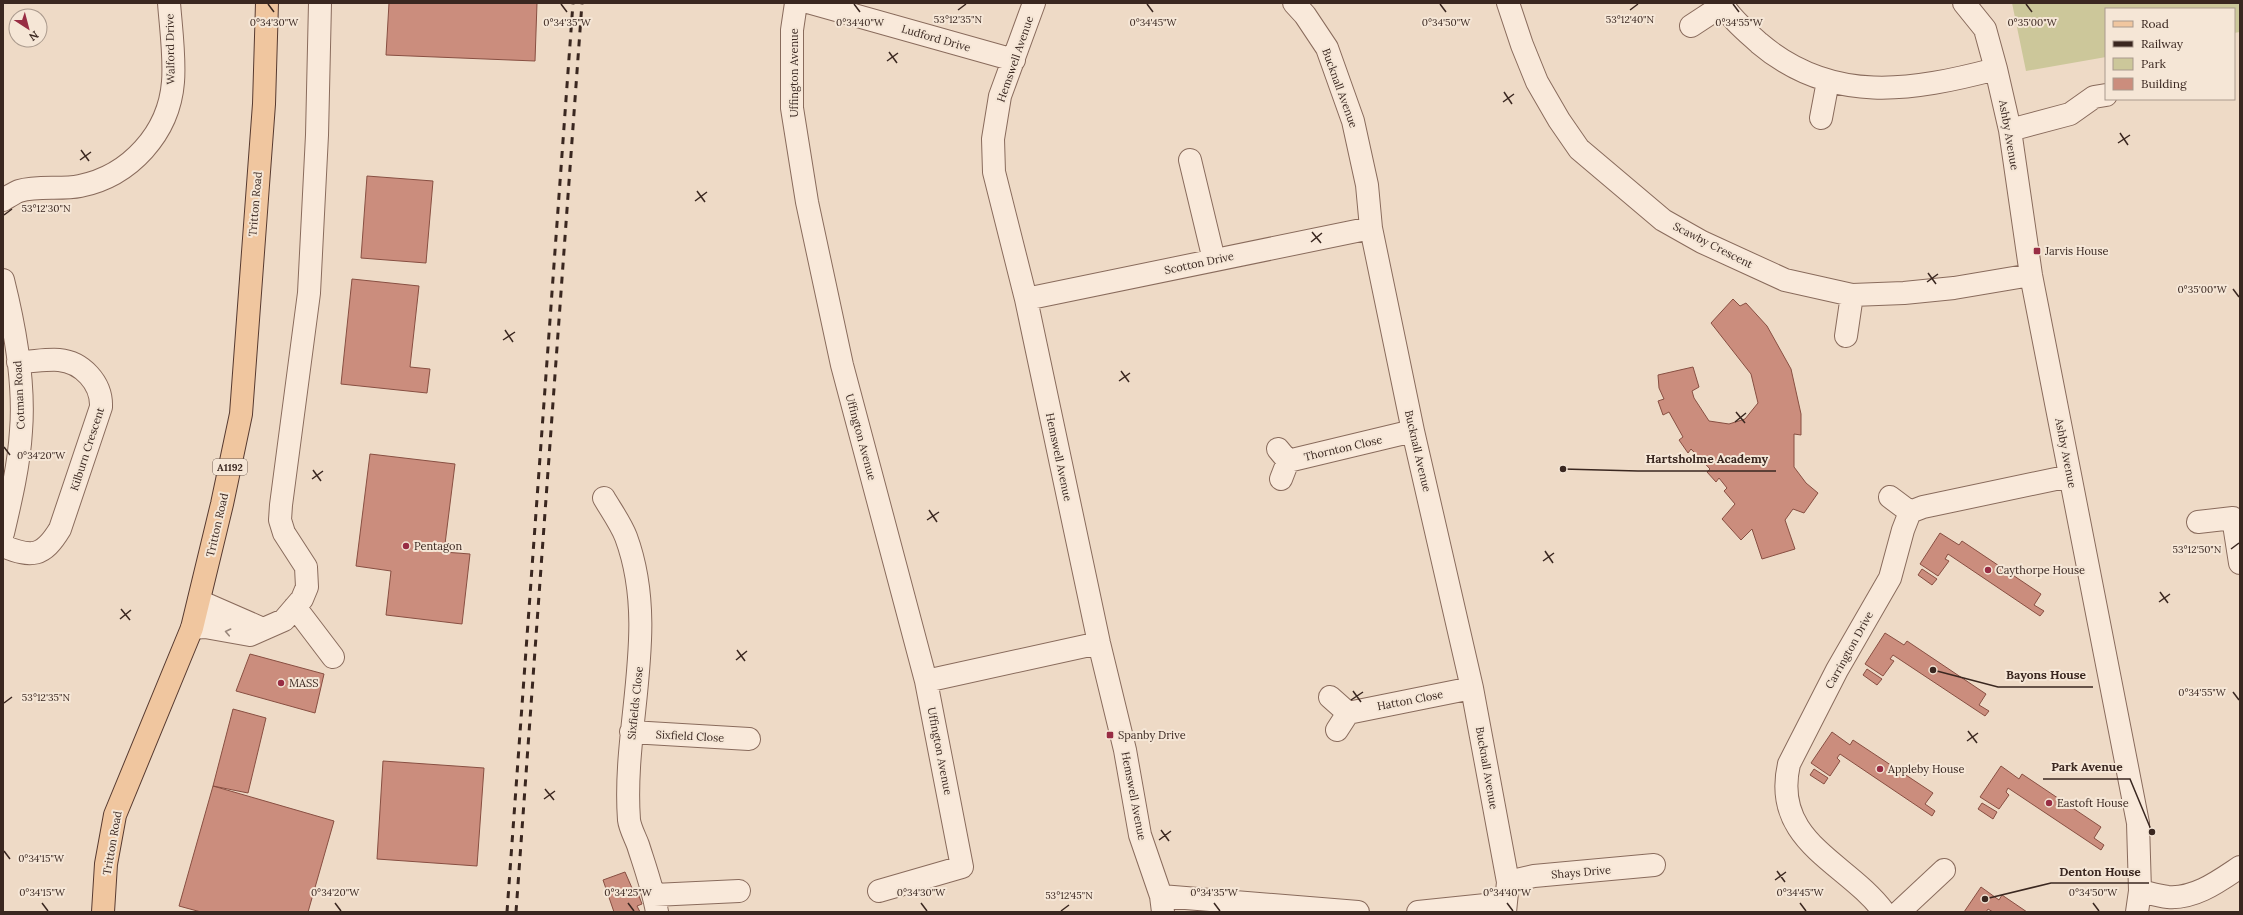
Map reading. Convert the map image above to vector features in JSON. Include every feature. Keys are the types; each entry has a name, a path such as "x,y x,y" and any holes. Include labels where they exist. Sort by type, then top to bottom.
{"main road":[{"name":"Tritton Road","path":"103,912 106,864 115,815 192,628 241,414 264,104 267,3"}],"street":[{"name":"Walford Drive","path":"3,200 20,191 80,186 106,178 129,164 149,144 165,116 173,82 169,3"},
{"path":"192,628 205,627 250,635 284,620 295,607 307,587 306,567 284,533 280,520 309,293 318,130 320,3"},
{"name":"Uffington Avenue","path":"796,3 792,30 792,108 807,202 842,365 926,681 962,867 879,891"},
{"name":"Ludford Drive","path":"811,3 1014,60"},
{"name":"Hemswell Avenue","path":"1034,3 1000,96 993,139 994,172 1026,299 1099,643 1125,750 1140,835 1162,904"},
{"name":"Bucknall Avenue","path":"1294,3 1305,15 1327,48 1354,121 1367,185 1372,228 1413,431 1472,688 1508,882 1505,908"},
{"name":"Scawby Crescent","path":"1508,3 1522,45 1537,82 1559,120 1579,149 1615,181 1663,220 1702,242 1784,280 1852,295 1904,293 1954,288 2031,275"},
{"name":"Ashby Avenue","path":"1964,3 1985,28 2010,130 2031,275 2138,823 2139,902"},
{"path":"1691,26 1723,4 1750,35 1769,51 1796,68 1828,81 1855,87 1920,86 1996,69"},
{"path":"1821,118 1828,81"},
{"path":"2010,130 2070,114 2094,97 2105,96"},
{"path":"1190,160 1214,260"},
{"name":"Scotton Drive","path":"1026,299 1372,228"},
{"name":"Cotman Road","path":"3,280 11,311 18,362 21,431 14,483 3,532"},
{"path":"1846,336 1852,295"},
{"name":"Kilburn Crescent","path":"3,546 26,554 36,554 46,548 54,539 60,529 102,400 96,385 84,370 72,363 59,360 18,362"},
{"name":"Thornton Close","path":"1282,463 1413,431"},
{"path":"1890,497 1910,512 1923,507 2070,476"},
{"name":"Sixfields Close","path":"604,498 626,536 637,576 641,612 638,677 631,732 629,821 656,904"},
{"name":"Carrington Drive","path":"1884,912 1869,896 1821,855 1804,837 1793,820 1787,798 1786,780 1789,764 1837,670 1890,578 1902,530 1910,512"},
{"path":"2198,522 2236,518 2240,563"},
{"path":"199,601 263,629"},
{"path":"295,607 333,657"},
{"path":"926,681 1099,643"},
{"name":"Hatton Close","path":"1330,697 1342,722 1472,688"},
{"name":"Sixfield Close","path":"631,732 749,739"},
{"name":"Shays Drive","path":"1508,882 1534,876 1654,865"},
{"path":"2139,902 2185,895 2214,885 2240,867"},
{"path":"1899,912 1944,870"},
{"path":"656,904 739,891"},
{"path":"1162,904 1358,912"},
{"path":"1418,912 1505,908"}],"green space":[{"path":"2012,3 2240,3 2240,32 2235,33 2235,8 2105,8 2105,57 2026,71"}],"building":[{"path":"389,3 537,3 535,61 386,55"},
{"path":"367,176 433,181 426,263 361,258"},
{"path":"352,279 419,286 410,367 430,369 427,393 341,384"},
{"path":"1733,299 1740,306 1746,303 1767,326 1791,369 1801,414 1801,435 1794,434 1794,467 1806,483 1818,493 1804,513 1793,509 1785,520 1795,549 1762,559 1752,529 1741,540 1722,519 1735,504 1724,491 1727,488 1719,478 1716,482 1707,472 1710,469 1691,449 1688,453 1679,440 1683,437 1669,412 1663,415 1658,401 1664,399 1659,388 1658,375 1693,367 1699,387 1692,391 1694,398 1709,421 1729,424 1745,419 1758,403 1751,374 1711,323"},
{"path":"370,454 455,464 444,552 470,554 462,624 386,615 391,571 356,566"},
{"name":"Caythorpe House","path":"1940,533 1959,545 1962,541 2041,594 2034,605 2044,611 2040,616 1948,554 1945,559 1949,561 1938,576 1920,564"},
{"path":"1922,569 1937,579 1932,585 1918,575"},
{"path":"1885,633 1904,645 1907,641 1986,694 1979,705 1989,711 1985,716 1893,655 1890,659 1894,661 1883,676 1865,664"},
{"name":"MASS","path":"250,654 324,674 315,713 236,691"},
{"path":"1867,669 1882,679 1877,685 1863,675"},
{"path":"233,709 266,718 248,793 213,786"},
{"name":"Appleby House","path":"1832,732 1850,745 1853,740 1933,793 1925,804 1935,811 1932,816 1840,754 1837,758 1840,761 1830,776 1811,763"},
{"path":"383,761 484,768 477,866 377,859"},
{"name":"Eastoft House","path":"2001,766 2019,779 2022,774 2101,827 2094,838 2104,845 2101,850 2008,788 2006,792 2009,795 1999,809 1980,797"},
{"path":"1814,769 1828,778 1824,784 1810,775"},
{"path":"213,786 334,821 308,912 201,912 179,906"},
{"path":"1982,803 1997,812 1993,819 1978,809"},
{"path":"625,872 632,888 636,888 642,904 637,906 640,912 614,912 603,880"},
{"path":"1981,887 1999,900 2002,895 2027,912 1993,912 1988,909 1986,912 1964,912"}],"railway":[{"path":"507,912 573,3"},
{"path":"516,912 582,3"}],"place":[{"name":"Jarvis House","path":"2037,251"},
{"name":"Hartsholme Academy","path":"1563,469"},
{"name":"Pentagon","path":"406,546"},
{"name":"Caythorpe House","path":"1988,570"},
{"name":"Bayons House","path":"1933,670"},
{"name":"MASS","path":"281,683"},
{"name":"Spanby Drive","path":"1110,735"},
{"name":"Appleby House","path":"1880,769"},
{"name":"Eastoft House","path":"2049,803"},
{"name":"Park Avenue","path":"2152,832"},
{"name":"Denton House","path":"1985,899"}]}
